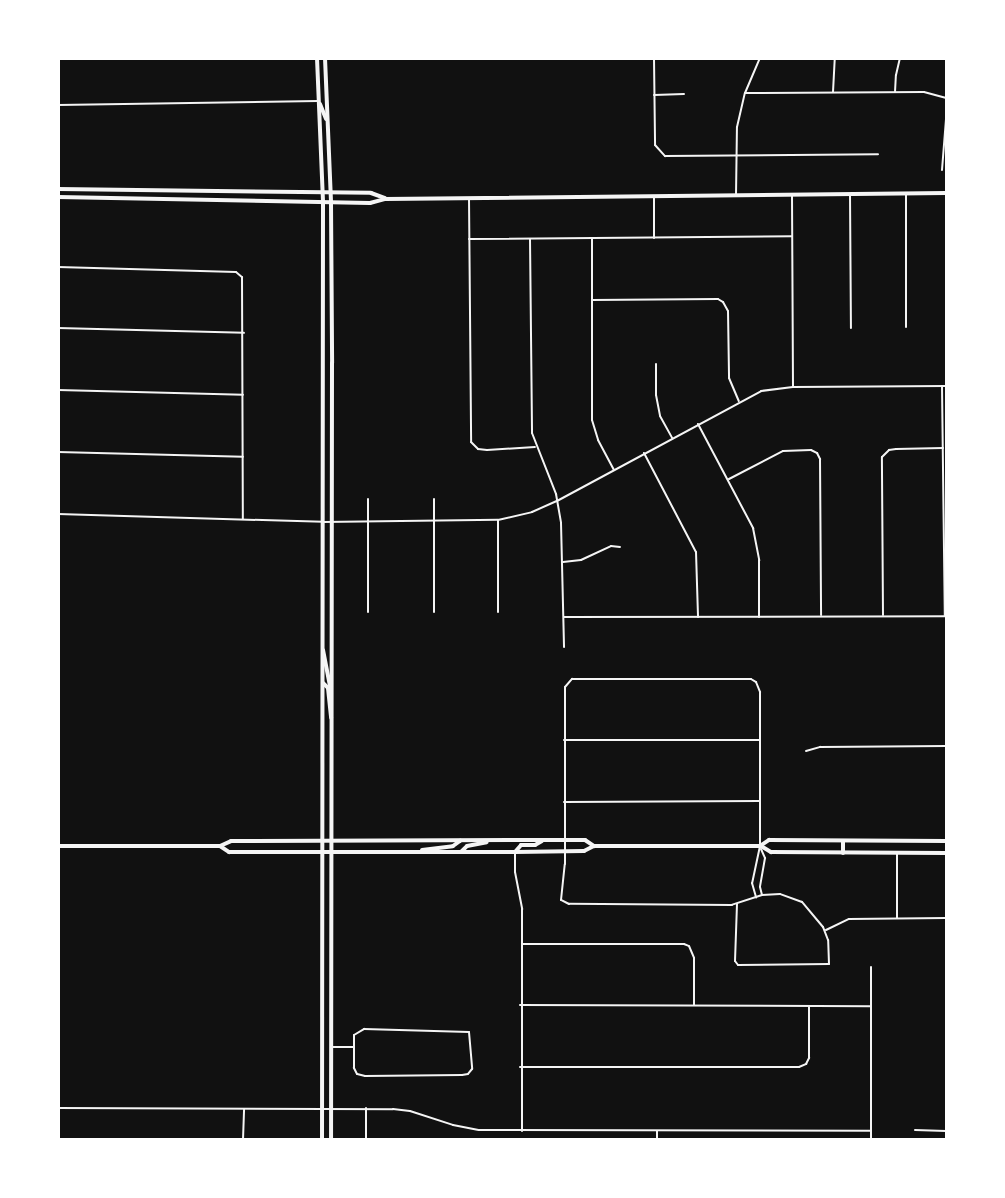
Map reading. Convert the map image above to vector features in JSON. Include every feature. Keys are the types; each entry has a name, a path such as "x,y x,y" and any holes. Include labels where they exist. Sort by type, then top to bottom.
{"main road":[{"path":"316,58 323,203 322,1140"},
{"path":"325,58 331,194 332,363 331,1140"},
{"path":"318,101 328,122"},
{"path":"58,189 371,193 385,199"},
{"path":"58,197 370,203 385,199 946,194"},
{"path":"323,363 332,363"},
{"path":"323,650 332,690"},
{"path":"323,682 328,688 328,708 332,719"},
{"path":"461,852 467,846 492,840"},
{"path":"515,852 521,845 535,845 544,840"},
{"path":"58,846 220,846 228,841 585,840 594,846"},
{"path":"760,846 769,840 946,841"},
{"path":"418,852 453,846 461,841"},
{"path":"843,841 843,853"},
{"path":"220,846 229,852 515,852 584,851 594,846 760,846 771,852 946,853"},
{"path":"322,1005 331,1006"}],"street":[{"path":"654,58 655,145 665,156 878,154"},
{"path":"736,195 735,155 745,93 760,58"},
{"path":"833,92 835,58"},
{"path":"895,92 900,58"},
{"path":"745,93 924,92 946,98"},
{"path":"654,95 684,94"},
{"path":"58,105 318,101"},
{"path":"942,170 946,119"},
{"path":"850,194 850,328"},
{"path":"906,194 906,327"},
{"path":"792,195 793,387"},
{"path":"654,196 654,238"},
{"path":"469,198 470,434 474,446 487,450 535,447"},
{"path":"469,239 792,236"},
{"path":"592,238 592,420 598,440 614,470"},
{"path":"530,239 530,412 535,447 557,501 563,562 564,647"},
{"path":"58,267 239,274 244,286 243,519"},
{"path":"592,300 718,299 723,302 728,311 729,378 740,401"},
{"path":"58,328 244,333"},
{"path":"656,364 656,395 660,416 672,438"},
{"path":"58,514 323,522 498,520 532,512 557,501 761,391 793,387 944,386 946,616 564,617"},
{"path":"58,390 243,395"},
{"path":"698,424 753,528 758,546 759,616"},
{"path":"883,616 882,463 885,453 896,449 943,448"},
{"path":"729,479 783,451 811,450 817,453 820,459 821,616"},
{"path":"58,452 243,457"},
{"path":"644,453 696,552 698,616"},
{"path":"434,499 434,612"},
{"path":"368,500 368,612"},
{"path":"498,520 498,612"},
{"path":"563,562 581,560 611,546 620,547"},
{"path":"737,904 735,961 743,966 829,964 825,930 802,902 780,894 762,895 737,904 564,903 561,890 565,851 565,687 572,679 751,679 756,682 760,692 760,846 752,883 756,897"},
{"path":"564,740 760,740"},
{"path":"806,752 820,747 946,746"},
{"path":"564,802 760,801"},
{"path":"760,846 765,858 760,887 762,895"},
{"path":"515,852 515,872 522,909 520,1005 522,1131"},
{"path":"897,853 897,918"},
{"path":"825,930 849,919 946,918"},
{"path":"521,944 689,946 694,958 694,1005"},
{"path":"871,966 871,1140"},
{"path":"520,1005 870,1006"},
{"path":"520,1067 799,1067 806,1064 809,1058 808,1006"},
{"path":"364,1029 469,1032 472,1069 468,1074 365,1076 357,1074 354,1068 354,1047 354,1035 364,1029"},
{"path":"331,1047 354,1047"},
{"path":"58,1108 366,1108 410,1111 453,1125 479,1130 871,1131"},
{"path":"366,1108 366,1140"},
{"path":"243,1140 244,1109"},
{"path":"915,1130 946,1131"},
{"path":"657,1131 657,1140"}]}
